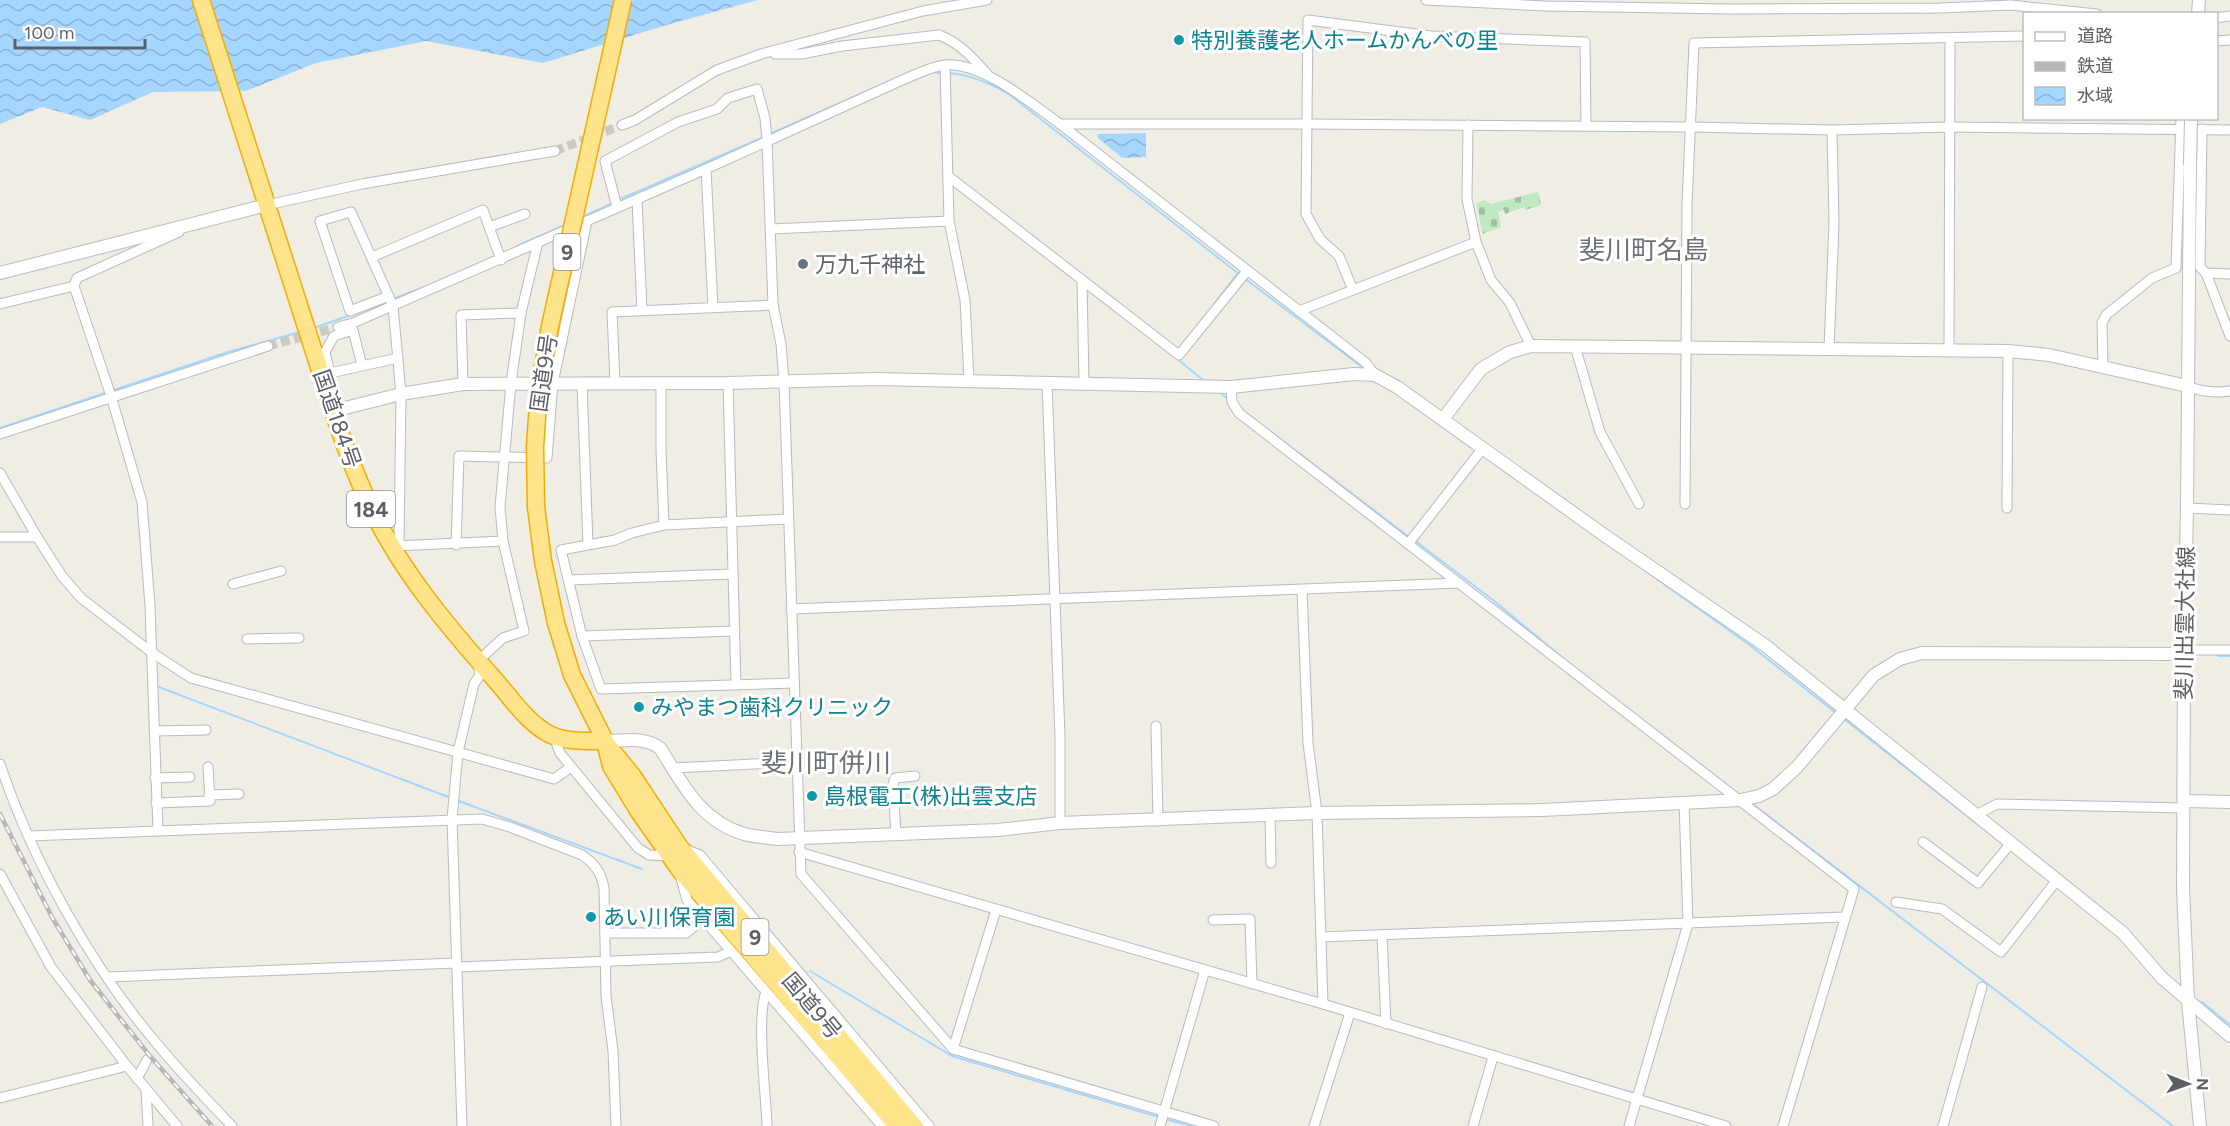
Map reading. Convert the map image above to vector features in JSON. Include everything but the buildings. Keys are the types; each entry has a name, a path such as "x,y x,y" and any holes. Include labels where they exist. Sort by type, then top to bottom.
{"highway":[{"name":"国道184号","path":"201,0 333,411 351,464 374,514 396,546 424,596 527,716 540,728 558,738 604,741"},
{"name":"国道9号","path":"623,0 539,389 535,447 536,507 543,561 556,623 572,675 604,741 610,766 639,812 676,857 772,989 844,1064 897,1126"},
{"name":"国道9号","path":"676,857 751,933 914,1126"}],"street":[{"path":"622,124 635,120 717,70 761,54 923,11 987,0"},
{"path":"1426,0 1545,6 1731,9 1941,8 2011,5 2078,12"},
{"path":"1353,290 1339,256 1320,239 1306,214 1308,20 1431,36 1586,42 1586,126"},
{"path":"761,54 801,54 842,46 939,35 953,40 989,76"},
{"path":"1685,504 1687,205 1694,43 2023,36"},
{"path":"1949,350 1950,38"},
{"path":"945,65 949,221 966,300 969,380"},
{"path":"338,327 501,260 909,77 945,65 971,69 1015,91 1060,124 1366,363 1375,375 1397,387 1766,646 2123,933 2162,978 2230,1036"},
{"path":"617,207 605,160 678,122 717,110 728,98 757,89 765,118 773,305 781,344 784,382 801,874 953,1050 1214,1126"},
{"name":"斐川出雲大社線","path":"2191,120 2183,888 2188,1001 2200,1126"},
{"path":"1060,124 1468,125 1832,130 2181,124 2202,129 2230,130"},
{"path":"2103,366 2102,323 2106,315 2152,278 2176,268 2181,124"},
{"path":"1468,125 1467,199 1476,242 1491,280 1510,303 1531,346"},
{"path":"2202,129 2200,267 2206,273 2230,336"},
{"path":"1829,349 1833,223 1832,130"},
{"path":"0,273 267,205 397,177 555,151"},
{"path":"706,169 713,307"},
{"path":"948,176 1179,355 1247,271"},
{"path":"636,200 642,310"},
{"path":"372,257 483,210 501,260"},
{"path":"389,296 350,311 320,221 351,212 372,257 389,296 393,306 401,394 396,546 456,545 503,541"},
{"path":"489,227 525,214"},
{"path":"158,831 150,606 142,502 111,396 74,286 77,278 205,220"},
{"path":"456,545 459,456 547,458 553,383 587,220"},
{"path":"771,229 949,221"},
{"path":"462,1126 452,819 458,752 474,684 480,675 478,661 502,638 524,631 503,541 500,507 511,383 521,313 538,242"},
{"path":"1299,311 1476,242"},
{"path":"2206,273 2230,273"},
{"path":"1082,281 1084,383"},
{"path":"0,304 74,286"},
{"path":"615,382 612,312 773,305"},
{"path":"463,384 461,315 521,313"},
{"path":"362,366 353,330 334,336 325,352 330,373 362,366 398,358"},
{"path":"0,434 268,346"},
{"path":"1443,419 1481,369 1510,352 1531,346 2008,351 2049,355 2103,366 2197,390 2230,392"},
{"path":"1575,346 1600,432 1639,504"},
{"path":"2007,508 2008,351"},
{"path":"333,411 401,394 463,384 728,383 876,379 1232,387 1354,374 1375,375"},
{"path":"1047,382 1060,737 1060,824"},
{"path":"661,383 660,450 664,525"},
{"path":"728,383 736,685"},
{"path":"582,384 588,544"},
{"path":"1232,387 1233,402 1239,413 1854,889 1783,1126"},
{"path":"1408,544 1483,448"},
{"path":"0,473 62,576 81,598 151,652 191,678 554,779 571,767"},
{"path":"2187,508 2230,510"},
{"path":"787,519 664,525 632,532 615,540 561,550 582,636 601,689 793,683"},
{"path":"0,537 37,537"},
{"path":"233,584 281,571"},
{"path":"569,580 733,574"},
{"path":"791,609 1459,583"},
{"path":"1302,590 1308,742 1317,813 1323,1005"},
{"path":"582,636 735,630"},
{"path":"247,639 299,638"},
{"path":"604,741 652,742 660,748 692,799 716,820 744,834 777,839 1317,813 1542,810 1741,800 1759,796 1773,789 1797,767 1874,675 1900,659 1922,653 2184,654 2193,650 2230,650"},
{"path":"1156,726 1158,821"},
{"path":"154,731 206,730"},
{"path":"558,738 557,745 560,753 638,848 649,855 676,857 700,855 929,1126"},
{"path":"673,768 796,762"},
{"path":"0,764 29,836 64,907 108,977 157,1044 232,1126"},
{"path":"156,803 210,801 208,766"},
{"path":"896,834 893,784 895,778 915,776"},
{"path":"155,778 190,777"},
{"path":"209,795 239,794"},
{"path":"1629,1126 1688,924 1684,802"},
{"path":"1976,815 1997,804 2183,805 2230,802"},
{"path":"1270,815 1271,863"},
{"path":"29,836 482,819 510,827 582,855 592,862 601,874 604,888 606,996 616,1126"},
{"path":"1923,842 1978,883 2011,843"},
{"path":"799,852 1205,970 1726,1126"},
{"path":"676,857 687,900 750,974 772,989 823,1058 882,1126"},
{"path":"0,874 51,967 137,1079 177,1126"},
{"path":"1896,902 1942,909 2001,952 2057,880"},
{"path":"953,1050 996,910"},
{"path":"1321,937 1844,917"},
{"path":"605,933 686,933 703,919"},
{"path":"1213,920 1250,919 1252,984"},
{"path":"751,933 774,943"},
{"path":"1382,935 1386,1024"},
{"path":"108,977 718,957 730,951"},
{"path":"1160,1126 1205,970"},
{"path":"1943,1126 1982,987"},
{"path":"767,1126 762,1035 763,999 772,989"},
{"path":"1314,1126 1350,1013"},
{"path":"830,1027 853,1036"},
{"path":"137,1079 157,1044"},
{"path":"1473,1126 1493,1057"},
{"path":"823,1058 844,1064"},
{"path":"0,1098 127,1066"},
{"path":"146,1090 148,1126"}],"green space":[{"path":"1538,192 1541,205 1525,210 1524,207 1505,214 1504,210 1498,212 1501,227 1483,234 1476,204 1484,200 1491,204"}],"water":[{"path":"0,0 758,0 543,63 426,41 316,63 246,91 153,92 90,120 42,107 0,124"},
{"path":"1146,133 1146,157 1122,158 1098,138 1098,134"}],"waterway":[{"path":"930,72 943,73"},
{"path":"948,73 981,80 1010,95 1239,274"},
{"path":"770,134 890,81"},
{"path":"618,200 764,137"},
{"path":"580,218 613,203"},
{"path":"517,246 567,224"},
{"path":"1214,304 1238,273"},
{"path":"1244,278 1366,370"},
{"path":"393,299 432,284"},
{"path":"314,328 388,302"},
{"path":"111,391 228,352 300,332"},
{"path":"1175,357 1204,381"},
{"path":"1218,391 1228,399"},
{"path":"0,428 105,393"},
{"path":"1411,404 1470,447"},
{"path":"1242,410 1409,537"},
{"path":"1414,540 1493,600 1560,656"},
{"path":"1626,557 1751,646 1836,713"},
{"path":"2218,656 2230,656"},
{"path":"156,686 451,798"},
{"path":"1843,718 1999,841"},
{"path":"1645,722 1740,795"},
{"path":"456,800 642,869"},
{"path":"1750,802 2173,1126"},
{"path":"810,971 952,1056 1159,1117"},
{"path":"2202,1002 2230,1025"},
{"path":"1165,1119 1191,1126"}],"tunnel":[{"path":"555,151 622,125"},
{"path":"268,346 338,327"}],"railway":[{"path":"0,814 53,919 90,980 149,1055 212,1126"}],"place":[{"name":"特別養護老人ホームかんべの里","path":"1179,40"},
{"name":"万九千神社","path":"803,264"},
{"name":"みやまつ歯科クリニック","path":"639,707"},
{"name":"島根電工(株)出雲支店","path":"812,796"},
{"name":"あい川保育園","path":"591,917"}],"district":[{"name":"斐川町名島","path":"1644,250"},
{"name":"斐川町併川","path":"826,763"}]}
